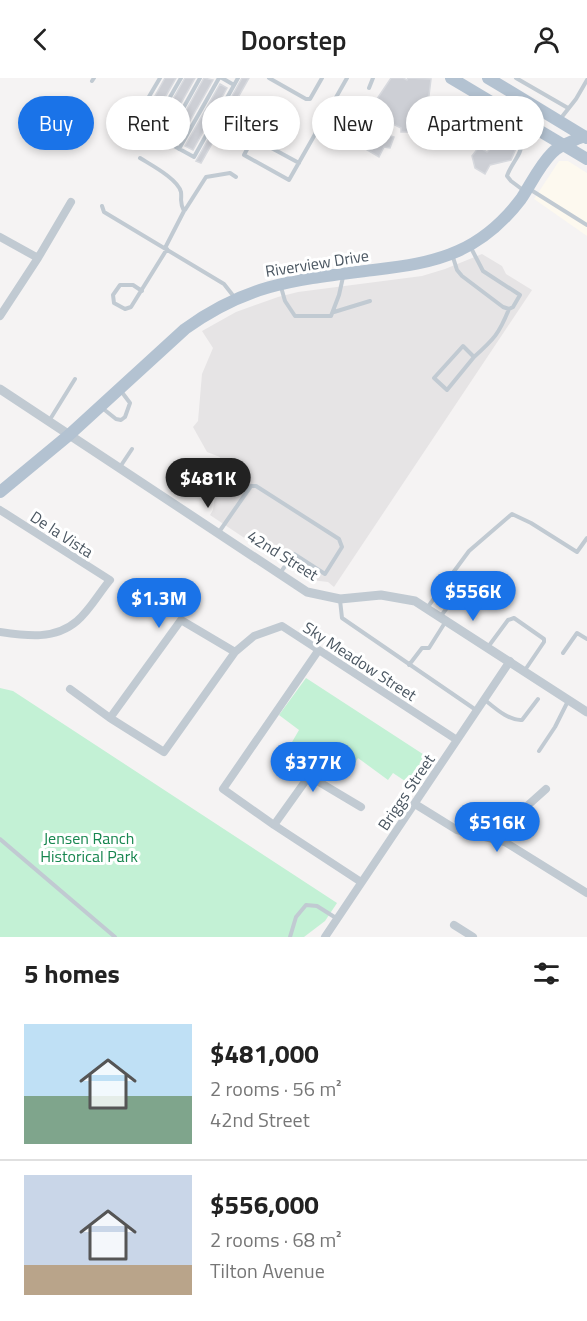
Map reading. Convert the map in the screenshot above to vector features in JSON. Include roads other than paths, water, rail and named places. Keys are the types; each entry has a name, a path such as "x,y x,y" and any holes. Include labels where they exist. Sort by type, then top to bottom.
{"main road":[{"path":"451,78 481,96"},
{"path":"488,78 586,136"},
{"path":"544,133 587,159"},
{"name":"Riverview Drive","path":"0,492 69,435 185,328 205,314 236,298 280,284 417,264 452,253 469,245 505,218 553,152 586,136"}],"street":[{"path":"0,316 38,258 70,202"},
{"path":"0,237 38,258"},
{"name":"42nd Street","path":"0,389 308,592 340,599 381,595 415,601 568,700 585,708"},
{"name":"De la Vista","path":"0,510 110,580 78,620 64,630 46,636 0,632"},
{"path":"110,718 181,621 235,652"},
{"name":"Sky Meadow Street","path":"70,688 110,718 164,752 235,652 254,636 282,626 457,740"},
{"path":"318,651 223,789 361,882"},
{"name":"Briggs Street","path":"325,937 510,662"},
{"path":"274,825 309,776 361,807"},
{"path":"505,842 527,806 546,789"},
{"path":"415,804 457,830 505,842 587,893"},
{"path":"454,925 473,937"}],"lane":[{"path":"149,96 160,78"},
{"path":"171,96 181,78"},
{"path":"190,97 201,78"},
{"path":"190,130 221,78 234,85"},
{"path":"181,150 194,158 238,78"},
{"path":"269,78 306,99 310,99 322,78"},
{"path":"299,163 253,138 244,155 290,180 347,78"},
{"path":"369,88 373,78"},
{"path":"516,78 568,108"},
{"path":"559,121 587,80"},
{"path":"521,150 507,176 510,181 587,225"},
{"path":"140,158 173,181 181,192 180,202 184,211"},
{"path":"141,291 133,285 120,285 113,295 114,303 125,309 131,307 141,291 166,248 184,211 206,177 230,173 236,177"},
{"path":"102,206 104,212 224,284 236,298"},
{"path":"469,245 483,271 520,295 513,307 509,309 500,332 474,357 447,390 434,378 463,346 474,357"},
{"path":"452,253 457,270 462,276 503,307 509,309"},
{"path":"280,284 285,301 295,316 331,316 344,274"},
{"path":"333,312 370,302"},
{"path":"48,421 75,379"},
{"path":"100,406 116,419 121,420 125,417 130,403 119,388"},
{"path":"119,468 132,448"},
{"path":"219,532 251,486 256,486 339,539 342,547 325,574 294,554 280,573"},
{"path":"427,608 469,551 512,514 531,523 577,552 587,538"},
{"path":"409,664 422,648 429,648 443,619 472,573"},
{"path":"340,599 342,618 477,711"},
{"path":"488,647 511,618 542,636 544,639 525,671"},
{"path":"563,653 577,633 587,639"},
{"path":"485,699 498,710 516,720 522,720 538,699"},
{"path":"539,751 555,727 568,700"},
{"path":"0,839 115,937"},
{"path":"290,937 296,917 306,905 317,906 337,918"}],"park label":[{"name":"Jensen Ranch Historical Park","path":"89,847"}]}
